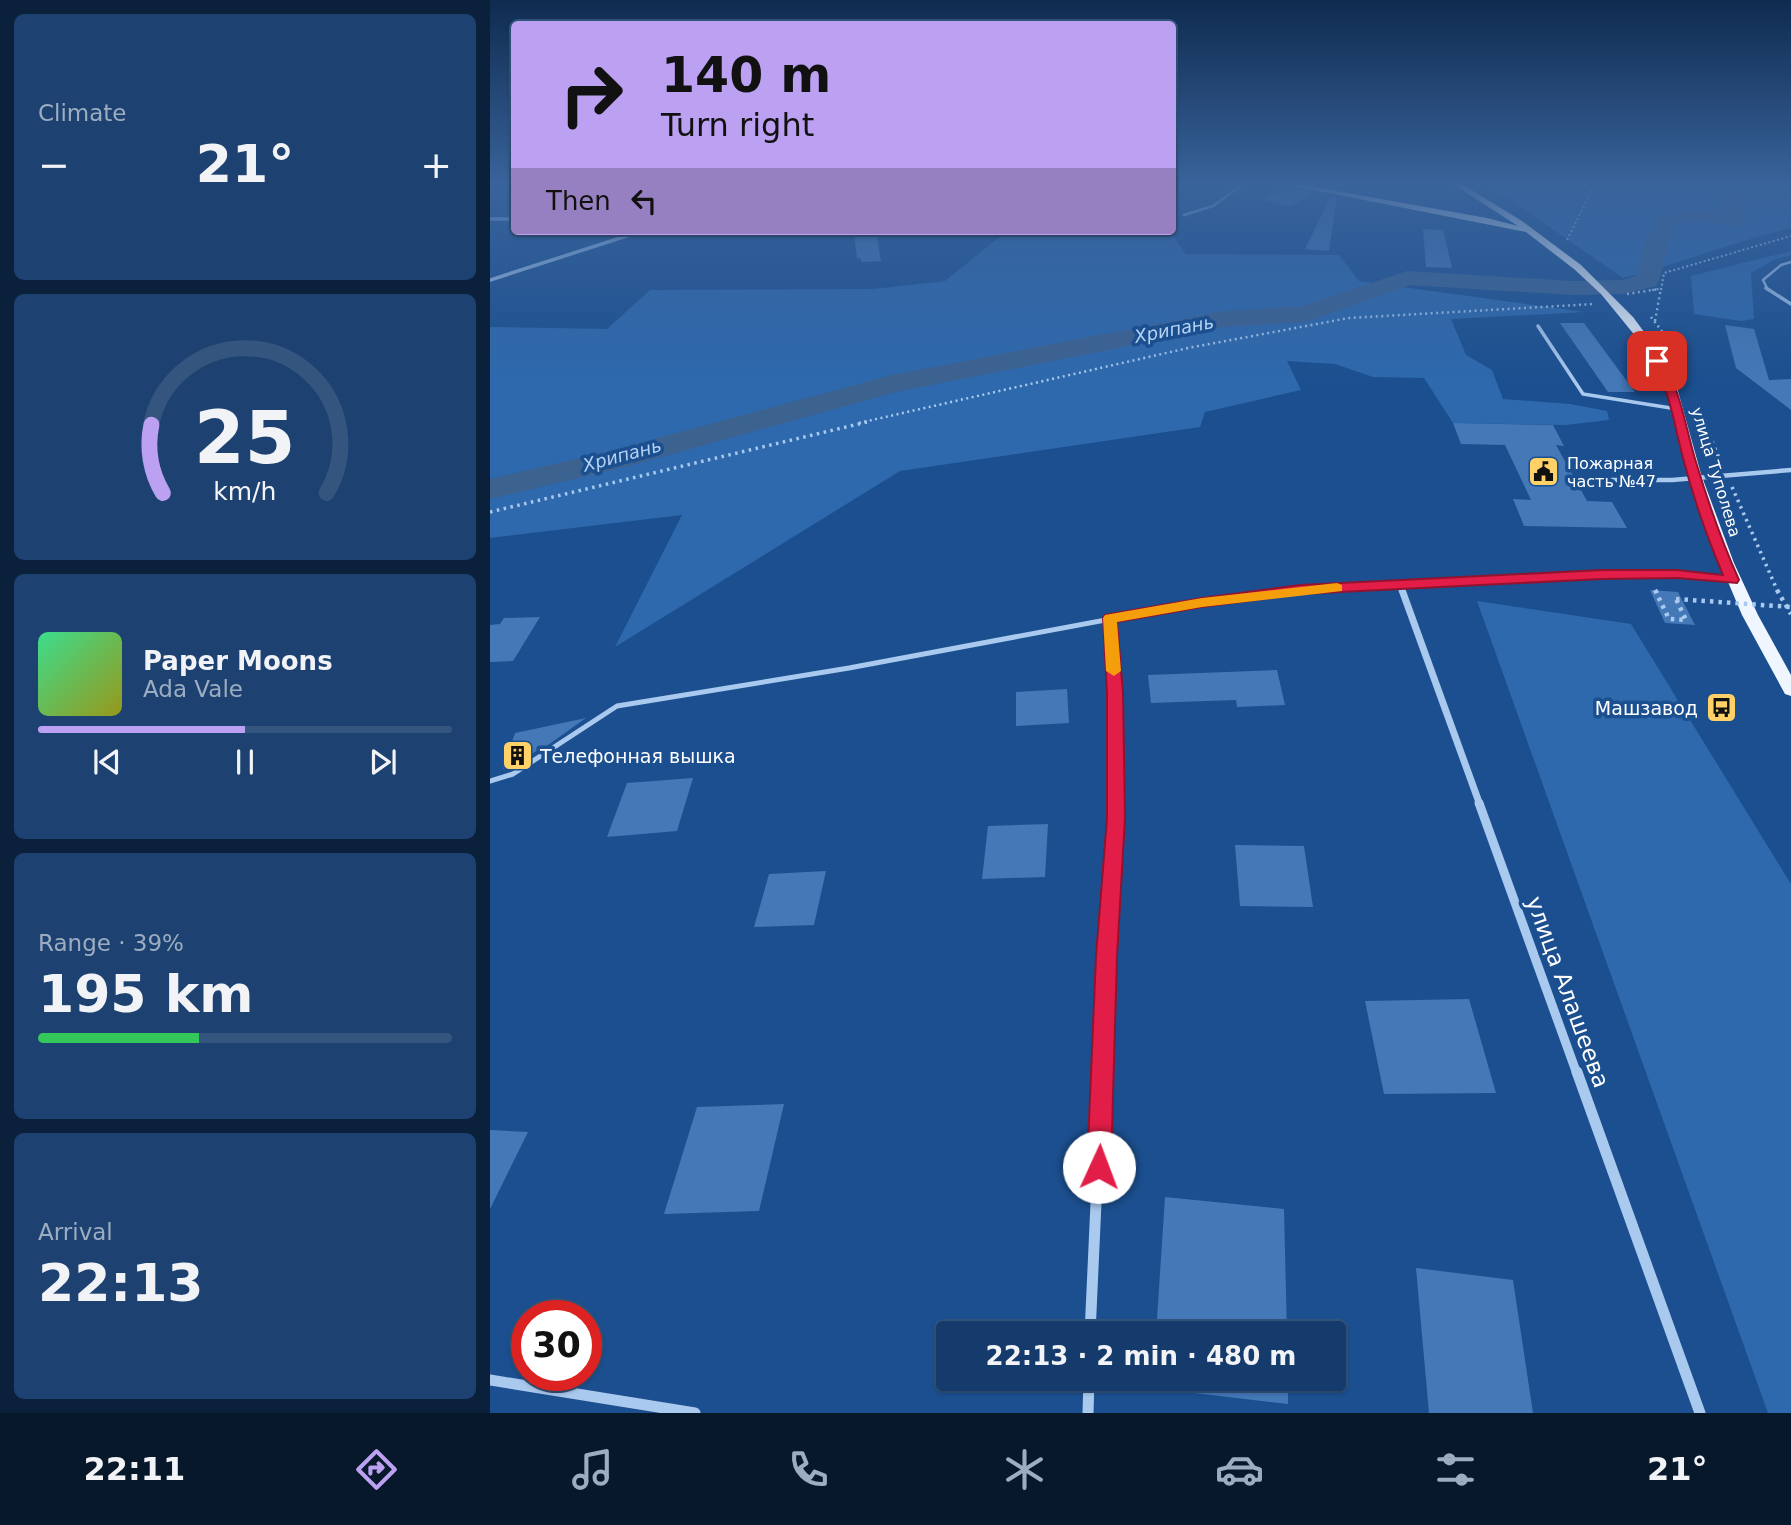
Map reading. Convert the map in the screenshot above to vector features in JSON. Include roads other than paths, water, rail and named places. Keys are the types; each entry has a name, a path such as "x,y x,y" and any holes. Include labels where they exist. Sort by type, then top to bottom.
{"main road":[{"name":"улица Туполева","path":"1556,250 1612,299 1649,345 1670,382 1695,478 1715,540 1732,580 1790,688"}],"street":[{"path":"490,280 583,250"},
{"name":"улица Алашеева","path":"1400,584 1700,1413"},
{"path":"1091,1321 1116,818 1115,693 1110,618"},
{"path":"490,1380 695,1413"},
{"path":"1088,1391 1088,1413"}],"lane":[{"path":"1791,262 1781,265 1763,280 1766,289 1791,304"},
{"path":"1538,326 1583,394 1677,410"},
{"path":"1604,480 1695,478 1791,470"},
{"path":"490,781 513,774 617,706 849,668 1202,602 1300,590 1627,574 1677,574 1732,580"}],"waterway":[{"name":"Хрипань","path":"490,489 617,459 892,384 1224,319 1306,314 1407,278 1573,288 1623,287 1647,281 1654,250"}],"place":[{"name":"Пожарная часть №47","path":"1544,472"},
{"name":"Машзавод","path":"1721,708"},
{"name":"Телефонная вышка","path":"517,756"}]}
